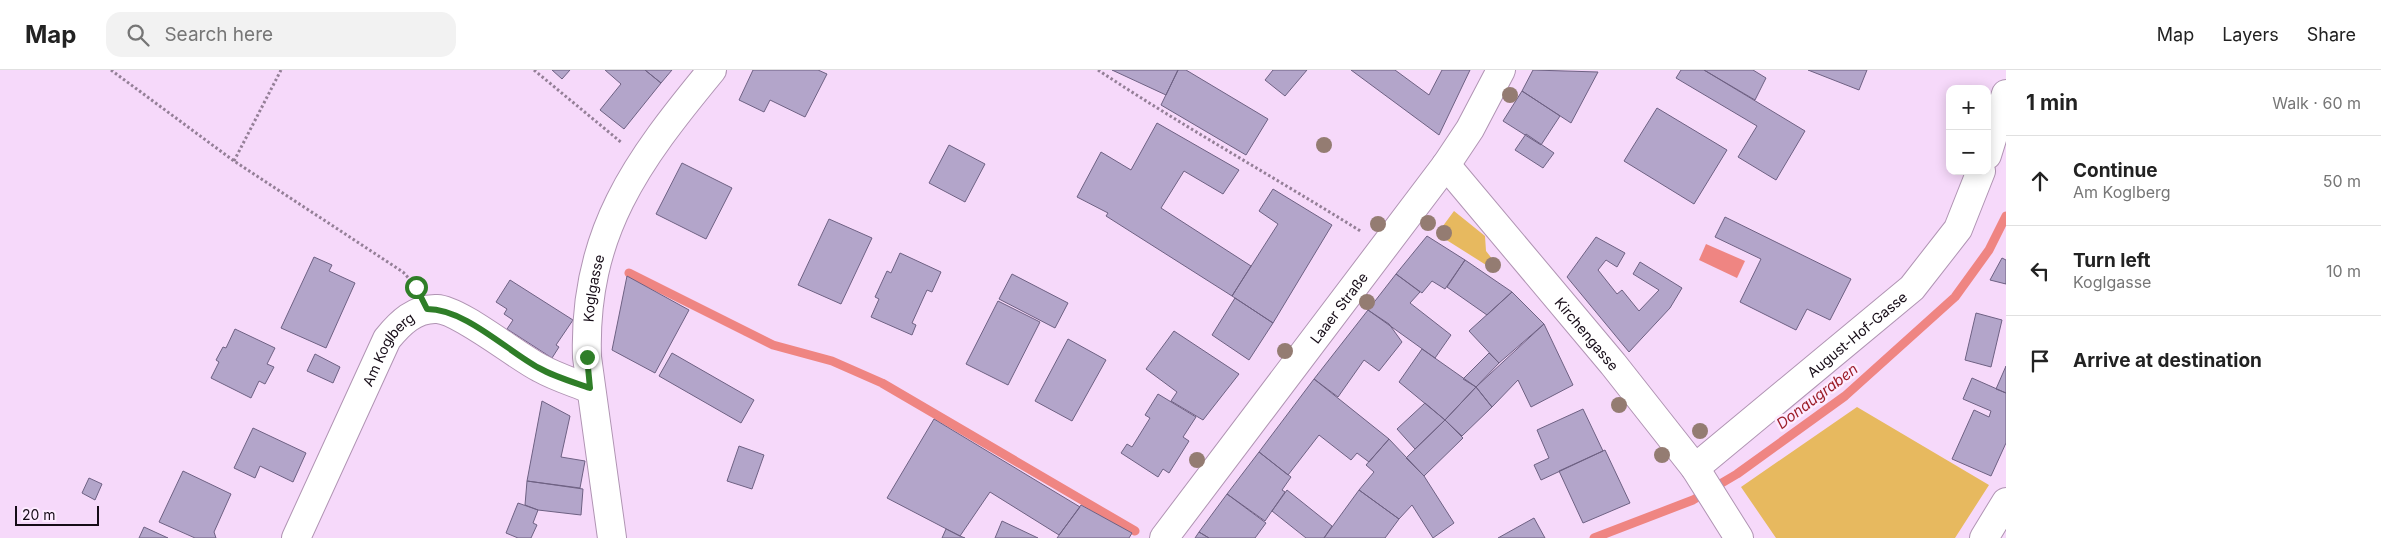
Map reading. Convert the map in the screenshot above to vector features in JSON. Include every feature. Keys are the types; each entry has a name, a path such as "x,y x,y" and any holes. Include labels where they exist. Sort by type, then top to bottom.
{"street":[{"name":"Koglgasse","path":"612,538 590,388 586,335 595,263 611,220 642,160 712,70"},
{"name":"Laaer Straße","path":"1164,538 1446,165 1470,129 1501,70"},
{"path":"1991,141 2006,94"},
{"name":"Kirchengasse","path":"1446,165 1607,357 1701,475 1739,538"},
{"name":"August-Hof-Gasse","path":"1701,475 1912,288 1958,229 1980,175"},
{"name":"Am Koglberg","path":"296,538 387,339 396,328 412,315 427,309 440,309 456,315 539,368 590,388"},
{"path":"1984,538 2006,502"}],"path":[{"path":"112,70 234,161 403,272 416,287 427,309"},
{"path":"234,161 281,70"},
{"path":"534,70 642,160"},
{"path":"1098,70 1165,115 1272,175 1385,246"}],"shaded area":[{"path":"1454,211 1485,236 1486,251 1497,265 1494,270 1437,234"},
{"path":"1706,244 1745,261 1737,278 1699,260"},
{"path":"1857,407 1989,485 1955,538 1776,538 1741,487"}],"building":[{"path":"552,70 570,70 562,79"},
{"path":"605,70 645,70 661,83 624,129 600,110 621,84"},
{"path":"645,70 672,70 661,83"},
{"path":"753,70 818,70 827,74 805,117 770,100 764,112 739,100"},
{"path":"1112,70 1178,70 1166,95"},
{"path":"1178,70 1186,70 1268,119 1246,155 1161,105"},
{"path":"1273,70 1307,70 1285,96 1265,80"},
{"path":"1351,70 1395,70 1429,95 1442,70 1470,70 1439,135"},
{"path":"1533,70 1598,72 1571,123 1522,91"},
{"path":"1681,70 1704,70 1805,131 1776,180 1738,157 1757,126 1676,78"},
{"path":"1704,70 1753,70 1766,78 1755,100"},
{"path":"1808,70 1867,70 1859,90"},
{"path":"1522,91 1560,116 1541,145 1503,121"},
{"path":"1657,108 1727,150 1694,204 1624,161"},
{"path":"1157,123 1239,170 1223,194 1184,171 1161,208 1251,266 1232,296 1106,216 1108,213 1077,197 1101,152 1131,170"},
{"path":"1526,134 1554,153 1543,168 1515,150"},
{"path":"949,145 985,164 965,202 929,183"},
{"path":"682,163 732,188 706,239 656,214"},
{"path":"1273,189 1332,225 1273,323 1232,296 1278,224 1259,211"},
{"path":"1725,217 1851,279 1830,320 1807,309 1796,330 1740,302 1761,259 1715,237"},
{"path":"829,219 872,238 841,304 798,285"},
{"path":"1427,236 1465,260 1445,289 1432,281 1422,293 1396,274"},
{"path":"1596,237 1625,253 1617,267 1606,260 1598,270 1617,294 1622,290 1639,311 1659,290 1633,274 1640,262 1682,288 1670,308 1629,352 1567,277"},
{"path":"900,253 941,272 932,292 927,290 912,323 916,325 912,335 871,317 879,299 875,297 887,271 891,273"},
{"path":"314,257 332,265 329,271 355,283 326,348 281,328"},
{"path":"2002,258 2006,260 2006,284 1990,280"},
{"path":"1465,260 1512,292 1487,315 1447,287"},
{"path":"1012,274 1068,303 1055,328 999,299"},
{"path":"1396,274 1420,292 1410,303 1451,335 1435,358 1368,310"},
{"path":"627,276 689,310 655,373 612,350"},
{"path":"510,280 573,320 556,345 559,347 552,358 507,329 513,320 504,314 507,309 496,302"},
{"path":"1512,292 1544,324 1499,363 1469,331"},
{"path":"1235,298 1273,323 1249,360 1212,335"},
{"path":"998,301 1040,322 1008,385 966,364"},
{"path":"1368,310 1389,324 1402,342 1379,371 1364,360 1338,397 1314,379"},
{"path":"1976,313 2002,320 1991,367 1965,360"},
{"path":"1544,324 1573,385 1531,407 1518,380 1492,407 1476,387"},
{"path":"235,329 275,348 267,364 274,367 265,384 259,381 251,398 211,378 219,362 216,360 223,347 226,348"},
{"path":"1174,331 1239,374 1203,420 1171,401 1177,392 1146,369"},
{"path":"1068,339 1106,360 1072,421 1035,401"},
{"path":"1422,349 1476,387 1445,420 1399,382"},
{"path":"672,353 754,400 741,423 659,376"},
{"path":"1489,353 1499,363 1476,387 1463,379"},
{"path":"315,354 340,367 333,383 307,371"},
{"path":"2006,366 2006,393 1996,389"},
{"path":"1972,378 2006,393 2006,443 1991,476 1952,459 1974,410 1989,417 1991,411 1963,399"},
{"path":"1314,379 1389,439 1369,462 1357,453 1351,460 1319,435 1288,475 1259,452"},
{"path":"1476,387 1492,407 1462,436 1445,420"},
{"path":"1158,394 1196,417 1183,437 1189,441 1169,473 1163,469 1158,477 1121,453 1127,444 1132,447 1150,418 1145,415"},
{"path":"542,401 570,416 561,457 585,461 580,488 527,481"},
{"path":"1425,403 1445,420 1415,449 1397,429"},
{"path":"1583,409 1603,451 1541,480 1534,465 1549,458 1537,430"},
{"path":"934,419 1080,507 1059,535 990,492 960,536 887,498"},
{"path":"1445,420 1463,438 1424,476 1406,458"},
{"path":"253,428 306,453 293,482 260,466 255,478 234,468"},
{"path":"1389,439 1424,476 1454,523 1433,538 1412,505 1399,519 1359,490 1374,472 1366,465"},
{"path":"739,446 764,455 752,489 727,481"},
{"path":"1605,450 1630,503 1583,523 1559,471"},
{"path":"1259,452 1291,477 1282,490 1285,492 1265,521 1227,494"},
{"path":"183,471 231,494 214,532 216,538 195,538 159,522"},
{"path":"89,478 102,484 95,500 82,493"},
{"path":"527,481 583,489 581,515 538,510 525,505"},
{"path":"1287,490 1332,526 1324,538 1306,538 1272,511"},
{"path":"1359,490 1399,519 1385,538 1324,538"},
{"path":"1227,494 1266,523 1255,538 1209,538 1199,532"},
{"path":"518,503 538,510 533,523 537,525 531,538 518,538 506,533"},
{"path":"1081,505 1132,533 1129,538 1057,538"},
{"path":"1534,518 1545,538 1498,538"},
{"path":"1002,521 1038,538 995,538"},
{"path":"144,527 168,538 139,538"},
{"path":"946,529 960,536 965,538 942,538"},
{"path":"1199,532 1209,538 1195,538"}],"waterway":[{"name":"Donaugraben","path":"1594,538 1693,500 1737,474 1845,396 1955,297 1989,250 2006,216"},
{"path":"629,273 773,345 832,361 882,383 1135,531"}],"route":[{"path":"416,287 427,309 440,309 456,315 539,368 590,388 587,357"}]}
